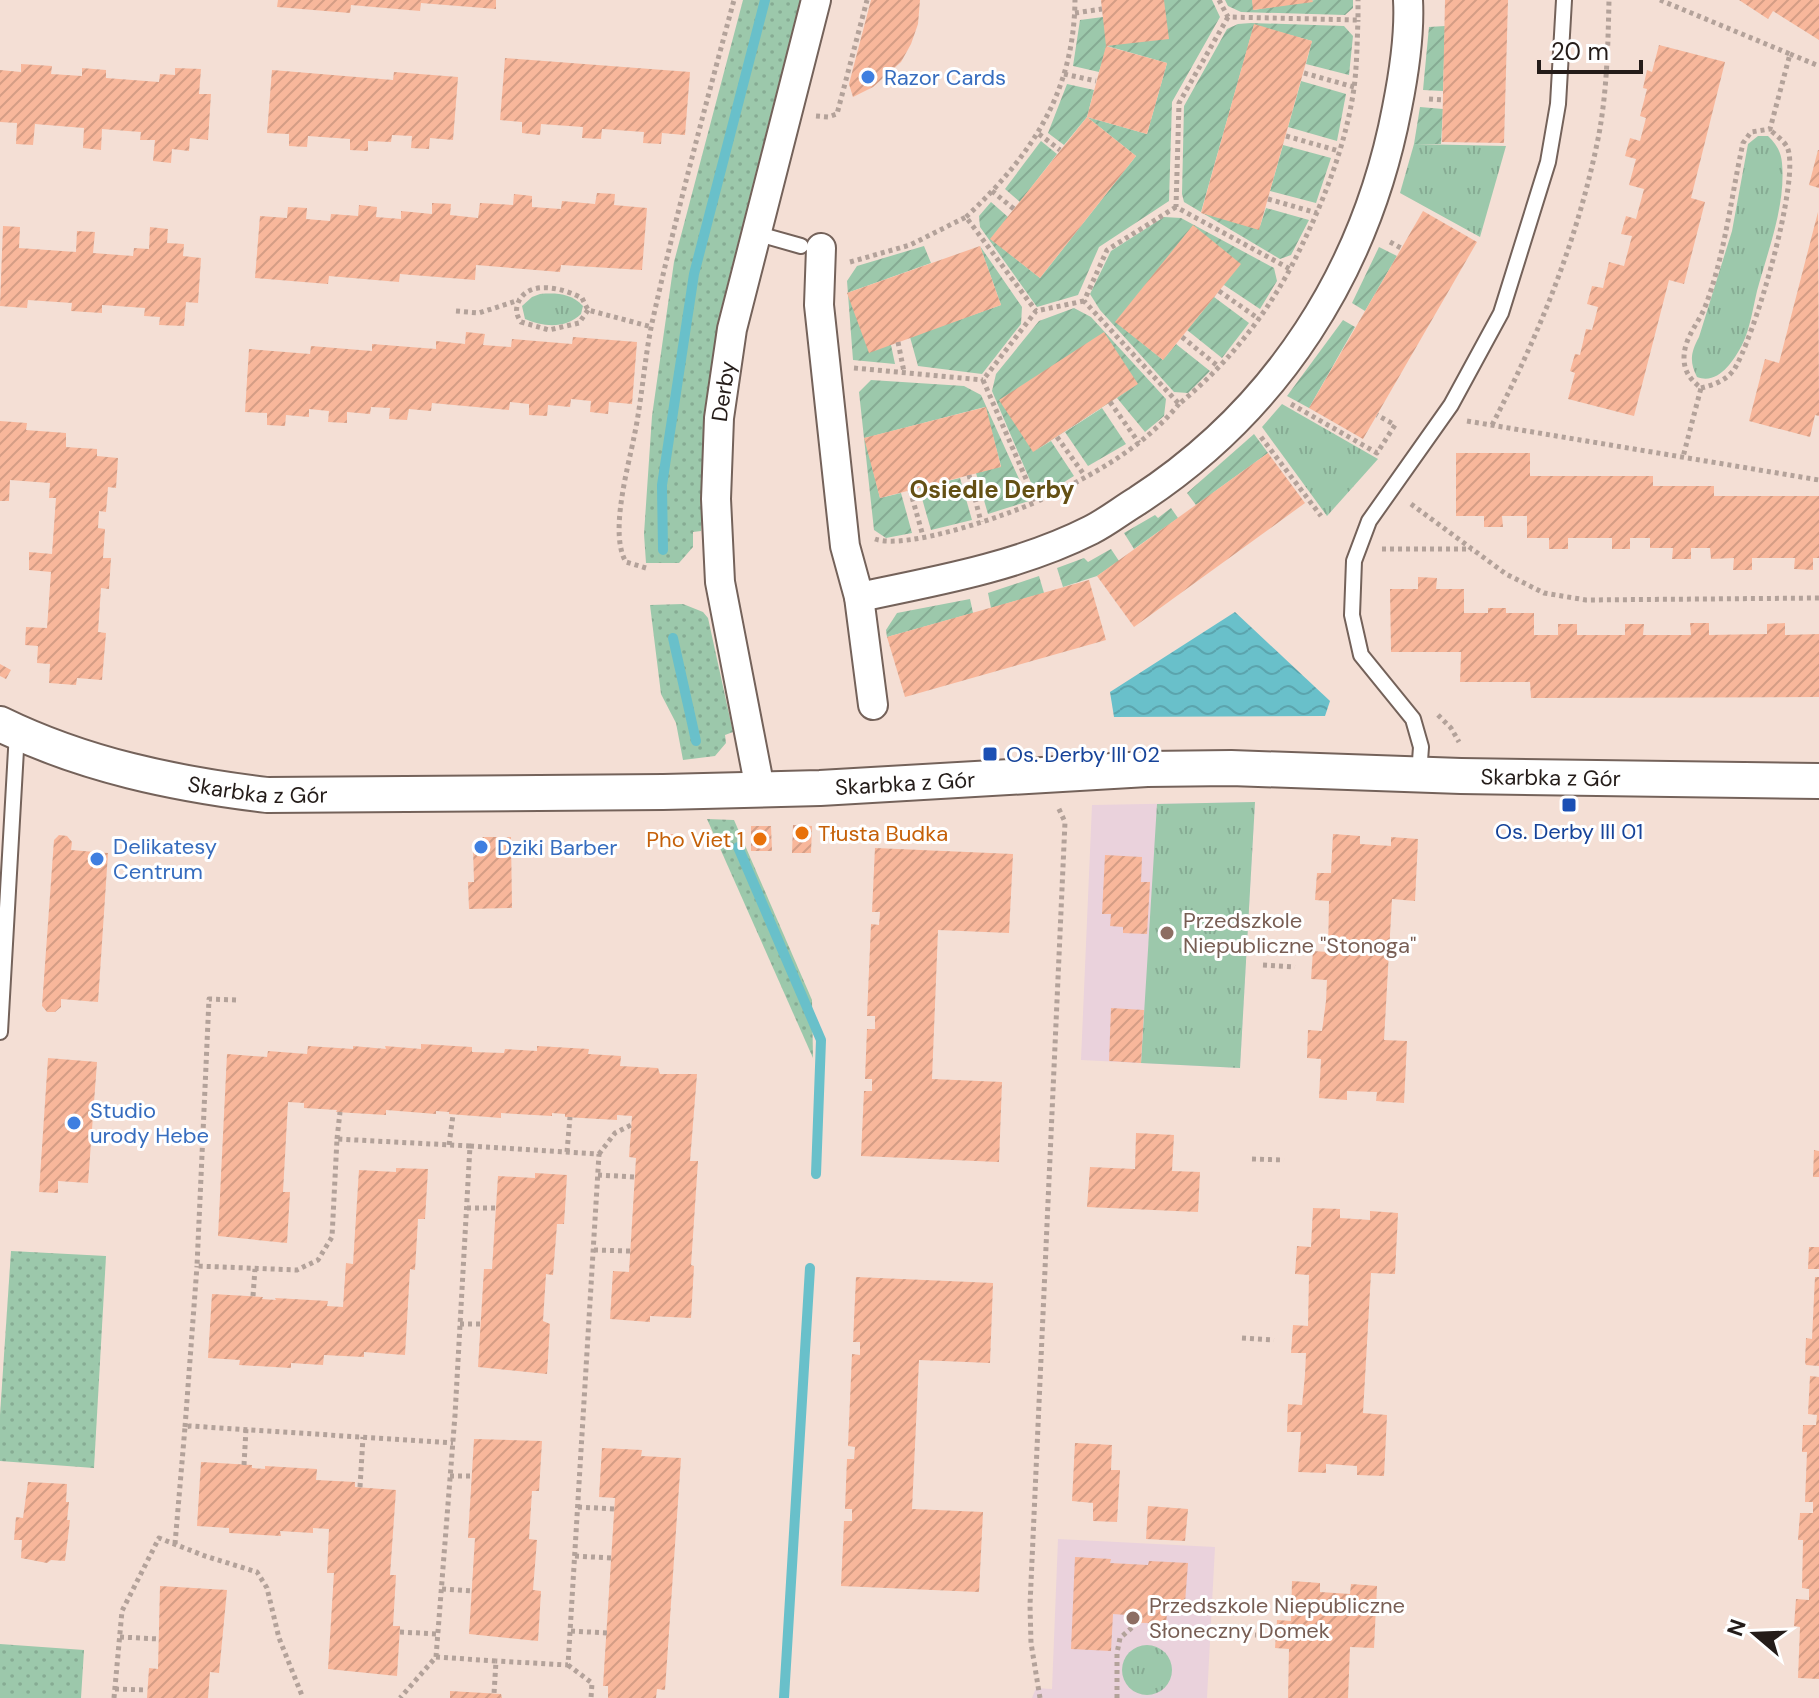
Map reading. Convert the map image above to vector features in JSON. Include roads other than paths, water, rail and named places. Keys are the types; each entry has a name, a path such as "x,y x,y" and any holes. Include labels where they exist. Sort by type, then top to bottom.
{"street":[{"name":"Derby","path":"760,789 720,582 716,499 719,418 732,329 816,0"},
{"path":"859,597 992,566 1047,550 1094,529 1207,451 1249,408 1316,323 1348,263 1392,137 1405,68 1408,0"},
{"path":"811,247 845,546 859,597 873,705"},
{"name":"Skarbka z Gór","path":"8,728 74,754 130,771 210,788 267,795 760,789 1231,768 1419,775 1819,781"}],"lane":[{"path":"1419,775 1421,747 1413,719 1361,655 1352,615 1354,561 1369,521 1451,405 1501,313 1548,162 1558,104 1564,0"},
{"path":"755,233 811,247"},
{"path":"0,1032 8,728"}],"water":[{"path":"1235,612 1330,701 1325,716 1114,717 1110,692"}],"waterway":[{"path":"663,550 662,485 694,274 765,0"},
{"path":"673,638 696,741"},
{"path":"738,847 821,1040 816,1174"},
{"path":"784,1698 810,1268"}],"place":[{"name":"Razor Cards","path":"868,77"},
{"name":"Os. Derby III 02","path":"990,754"},
{"name":"Os. Derby III 01","path":"1569,805"},
{"name":"Tłusta Budka","path":"802,833"},
{"name":"Pho Viet 1","path":"760,839"},
{"name":"Dziki Barber","path":"481,847"},
{"name":"Delikatesy Centrum","path":"97,859"},
{"name":"Przedszkole Niepubliczne \"Stonoga\"","path":"1167,933"},
{"name":"Studio urody Hebe","path":"74,1123"},
{"name":"Przedszkole Niepubliczne Słoneczny Domek","path":"1133,1618"}],"district":[{"name":"Osiedle Derby","path":"992,490"}]}
